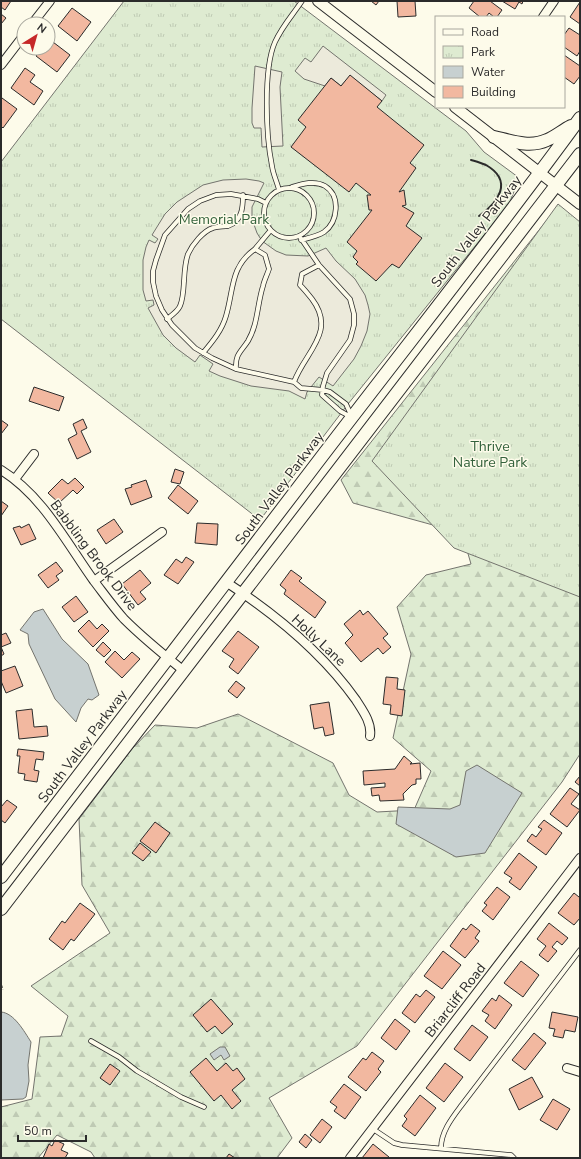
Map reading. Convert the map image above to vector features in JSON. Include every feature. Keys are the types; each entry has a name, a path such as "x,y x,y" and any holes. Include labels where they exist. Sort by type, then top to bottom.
{"main road":[{"path":"494,137 521,143 536,143 547,140 578,120"},
{"name":"South Valley Parkway","path":"1,877 540,172 578,120"},
{"path":"1,910 580,154"},
{"path":"352,418 369,430"}],"street":[{"path":"38,16 50,1"},
{"path":"318,1 435,91"},
{"path":"544,16 554,1"},
{"path":"2,62 16,45"},
{"path":"456,108 580,204"},
{"path":"15,479 34,454"},
{"name":"Babbling Brook Drive","path":"1,470 15,479 36,500 58,528 94,581 124,619 184,672"},
{"path":"94,581 162,532"},
{"name":"Holly Lane","path":"226,582 244,593 296,635 342,680 364,712 371,728 370,736"},
{"name":"Briarcliff Road","path":"350,1158 580,858"},
{"path":"567,1068 580,1072"}],"lane":[{"path":"279,190 272,167 268,130 270,61 274,44 284,24 302,1"},
{"path":"310,182 325,186 335,197 336,212 331,226 323,232 300,238 292,239 276,236 266,224 264,208 272,194 289,187 310,182"},
{"path":"289,187 298,189 304,193 314,208 312,225 300,238"},
{"path":"266,203 258,198 231,194 216,196 200,201 188,210 165,235 153,271 153,282 162,310 167,319 195,348 236,368 294,382 301,388 330,392 346,404 352,418"},
{"path":"167,319 176,311 182,302 184,270 188,254 198,238 212,228 228,226 236,222 243,208 243,195"},
{"path":"204,353 219,332 226,316 234,275 247,254 255,249 270,230"},
{"path":"300,238 319,265 350,299 354,314 354,325 350,340 327,373 322,395 340,412 352,418"},
{"path":"236,368 236,361 239,351 247,341 255,326 263,286 269,269 265,256 255,249"},
{"path":"294,382 298,372 321,333 322,321 317,308 312,299 300,285 302,274 319,265"},
{"path":"441,1148 441,1140 450,1121 580,950"},
{"path":"91,1041 120,1057 137,1071 175,1093 204,1107"},
{"path":"373,1129 394,1143 402,1145 511,1155 514,1158"}],"green space":[{"name":"Memorial Park","path":"124,1 294,1 466,131 484,152 518,177 517,184 509,204 348,404 260,520 1,319 1,162"},
{"name":"Thrive Nature Park","path":"558,204 580,222 580,597 454,548 372,461"},
{"path":"547,220 580,242 580,754 562,782 357,1046 269,1098 292,1138 277,1158 95,1158 91,1152 57,1135 38,1158 1,1158 1,1107 32,1099 40,1037 61,1036 68,1016 31,986 110,933 82,885 79,819 132,749 155,725 197,728 238,714 333,763 349,795 377,812 414,810 431,771 393,738 411,654 397,607 426,575 471,564 462,533 353,503 341,480"}],"shaded area":[{"path":"323,46 386,95 382,101 350,76 341,86 331,78 325,86 304,79 295,71 305,58 311,62"},
{"path":"255,66 282,72 280,87 283,146 262,147 261,128 254,128 252,123"},
{"path":"246,179 264,183 252,207 252,219 257,233 262,241 276,251 286,255 308,256 326,248 336,261 355,279 365,295 368,305 370,314 367,331 354,359 333,386 319,377 307,392 305,399 289,391 251,386 220,376 209,371 213,364 200,355 195,362 176,348 163,335 148,308 154,305 153,300 146,301 143,290 143,260 146,247 149,240 155,243 158,239 152,235 165,214 177,202 203,185 223,180"}],"water":[{"path":"43,609 62,639 88,664 99,695 92,700 88,699 81,708 76,722 55,699 29,644 28,634 20,630 34,612"},
{"path":"477,765 522,793 485,853 456,857 396,824 398,807 450,809 460,805 466,771"},
{"path":"1,1012 6,1013 14,1019 31,1042 28,1065 29,1081 26,1097 23,1099 1,1100"},
{"path":"220,1047 225,1047 230,1056 224,1060 221,1055 214,1060 210,1054"}],"building":[{"path":"1,1 11,1 5,10 1,7"},
{"path":"371,1 379,1 376,5"},
{"path":"397,1 415,1 416,16 398,17"},
{"path":"474,1 490,1 502,10 498,16 493,16 489,13 487,16 479,16 469,8"},
{"path":"502,1 523,1 522,4 519,2 515,9"},
{"path":"580,2 580,24 570,17"},
{"path":"72,8 91,22 77,41 58,26"},
{"path":"1,14 6,18 1,24"},
{"path":"569,28 580,35 580,51 577,56 565,48 565,34"},
{"path":"56,44 70,55 57,72 36,56 56,56"},
{"path":"565,56 580,66 580,76 574,84 565,78"},
{"path":"25,68 35,75 30,82 43,91 34,105 11,88"},
{"path":"350,75 382,101 377,107 424,145 410,163 416,168 399,192 404,190 406,205 402,206 414,213 406,226 422,238 399,268 392,264 376,281 356,264 358,262 353,257 357,251 347,242 372,210 369,210 367,195 371,195 356,183 349,192 291,147 306,127 298,120 331,78 341,86"},
{"path":"2,98 17,109 3,128 1,126"},
{"path":"34,387 64,397 59,411 29,401"},
{"path":"83,419 87,428 81,431 91,452 77,459 68,439 77,434 73,424"},
{"path":"1,420 8,425 1,434"},
{"path":"175,469 184,472 180,484 171,482"},
{"path":"75,478 84,487 77,494 73,490 59,503 48,493 62,479 68,484"},
{"path":"146,480 152,497 131,505 125,489 132,487 131,485"},
{"path":"178,485 198,501 188,514 168,498"},
{"path":"1,501 8,506 1,516"},
{"path":"114,519 123,532 106,544 97,530"},
{"path":"197,523 218,524 217,545 195,543"},
{"path":"29,524 36,539 21,545 13,528 20,526 21,528"},
{"path":"186,557 194,562 178,584 164,575 176,559 182,563"},
{"path":"56,562 63,571 56,576 59,580 48,588 38,575"},
{"path":"140,570 151,583 140,592 146,599 138,605 122,584"},
{"path":"291,570 302,578 299,581 326,602 315,618 284,594 286,590 280,585"},
{"path":"76,596 88,612 74,622 62,607"},
{"path":"360,610 363,615 368,611 388,634 383,638 391,647 383,654 378,648 361,662 345,643 353,635 344,624"},
{"path":"89,620 97,629 102,624 109,631 93,647 78,631"},
{"path":"238,631 259,647 238,674 229,667 234,659 222,651"},
{"path":"6,633 11,643 1,647 1,635"},
{"path":"103,642 111,650 104,657 96,650"},
{"path":"1,647 4,654 1,656"},
{"path":"115,651 124,660 132,652 140,659 122,678 105,662"},
{"path":"15,666 23,686 6,693 1,681 1,671"},
{"path":"386,677 398,678 397,689 405,690 402,716 390,714 391,705 383,704"},
{"path":"236,681 245,688 237,698 228,691"},
{"path":"329,702 334,734 325,736 323,727 314,729 310,705"},
{"path":"32,709 34,727 47,726 48,736 19,739 16,711"},
{"path":"18,749 44,752 43,760 36,759 34,770 39,771 37,782 24,780 25,774 18,773 20,756 17,756"},
{"path":"404,756 412,763 410,764 420,763 421,779 416,779 416,784 412,785 403,794 404,800 380,801 379,795 372,796 371,788 385,787 385,783 364,785 363,771 395,769"},
{"path":"580,776 580,786 575,782"},
{"path":"570,788 579,794 571,804 580,810 567,827 550,814"},
{"path":"7,800 17,807 5,823 1,820 1,807"},
{"path":"544,820 562,833 546,855 527,841 532,834 536,837 542,829 538,827"},
{"path":"155,822 170,833 156,853 140,841"},
{"path":"140,843 151,852 143,861 132,853"},
{"path":"519,853 537,867 520,890 509,882 512,878 504,873"},
{"path":"497,887 510,897 493,920 482,911 487,905 484,903"},
{"path":"574,893 579,897 580,896 580,918 574,925 558,913"},
{"path":"80,903 95,914 74,941 71,939 63,950 49,939 62,921 65,923"},
{"path":"549,923 568,938 562,945 557,941 552,947 557,951 548,962 539,955 546,946 537,939"},
{"path":"471,924 480,931 475,938 479,941 465,958 450,946 463,928 466,930"},
{"path":"443,951 461,965 442,989 424,976"},
{"path":"521,961 539,975 523,997 504,983"},
{"path":"426,990 435,997 415,1023 402,1013 416,994 420,997"},
{"path":"499,995 512,1005 495,1029 485,1021 489,1015 482,1011 492,998 496,1001"},
{"path":"211,999 233,1024 222,1034 215,1026 207,1032 193,1015"},
{"path":"552,1012 578,1017 575,1032 565,1030 563,1038 553,1036 555,1029 549,1028"},
{"path":"395,1019 410,1031 396,1050 381,1038"},
{"path":"472,1025 488,1037 470,1061 454,1049"},
{"path":"534,1033 546,1043 525,1070 512,1060"},
{"path":"372,1052 384,1061 378,1069 381,1072 366,1091 348,1077 363,1058 366,1060"},
{"path":"206,1058 217,1071 226,1063 233,1071 237,1068 245,1079 232,1090 241,1101 232,1109 221,1095 214,1101 190,1072"},
{"path":"445,1063 463,1077 444,1102 426,1088"},
{"path":"110,1064 120,1071 110,1085 100,1078"},
{"path":"532,1077 543,1097 519,1110 509,1089"},
{"path":"344,1084 361,1097 345,1119 334,1111 337,1107 330,1102"},
{"path":"420,1095 436,1108 415,1136 402,1126 407,1119 404,1116"},
{"path":"553,1099 570,1109 557,1130 540,1120"},
{"path":"322,1119 332,1127 320,1143 310,1135"},
{"path":"305,1134 312,1140 306,1148 299,1142"},
{"path":"55,1140 64,1144 61,1150 68,1153 65,1158 43,1158 49,1144 52,1146"},
{"path":"373,1144 389,1157 362,1158"},
{"path":"229,1154 235,1158 226,1158"}],"fence":[{"path":"1,983 3,990"}],"wall":[{"path":"471,160 486,165 495,171 501,185 497,198 492,205 479,216"}]}
